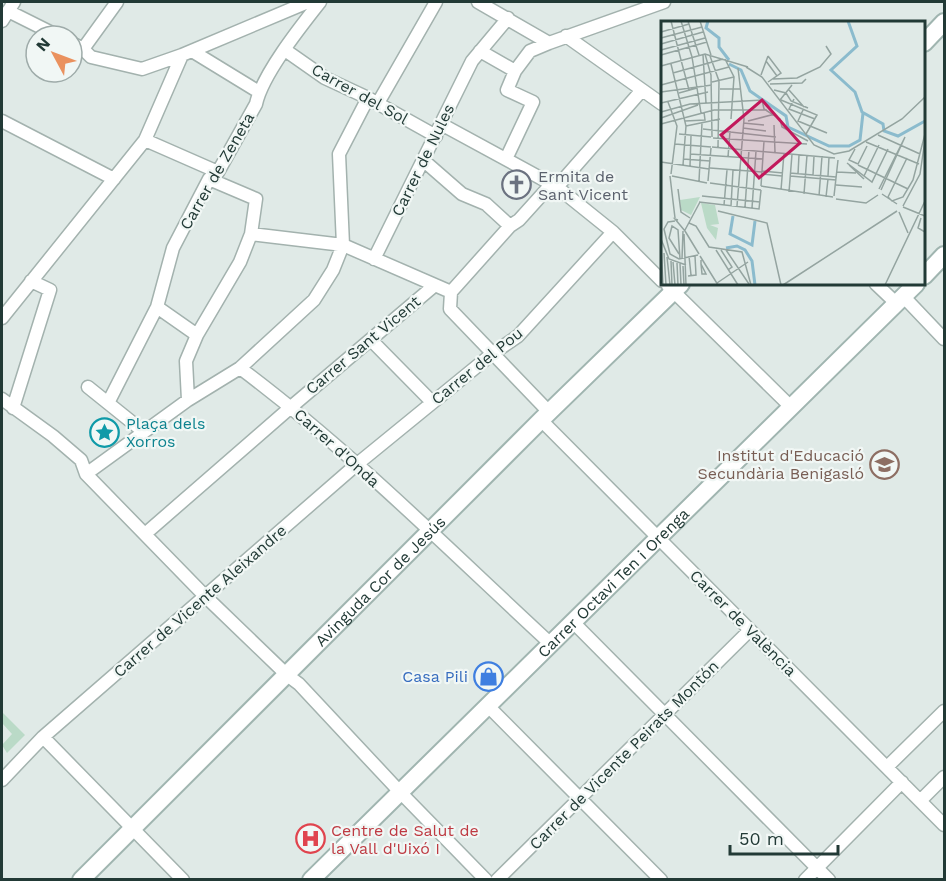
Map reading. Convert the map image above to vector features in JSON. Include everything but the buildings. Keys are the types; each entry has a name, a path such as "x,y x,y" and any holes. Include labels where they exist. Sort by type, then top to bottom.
{"street":[{"path":"84,38 117,2"},
{"path":"84,52 91,57 142,69 187,53 308,2"},
{"name":"Carrer de Zeneta","path":"108,403 157,307 173,248 285,50 320,2"},
{"path":"86,474 188,400 240,368 314,300 333,270 344,245 339,154 436,2"},
{"path":"478,2 558,39 661,103"},
{"path":"506,159 533,102 507,90 530,51 664,2"},
{"path":"8,11 34,24"},
{"name":"Carrer de Nules","path":"374,259 476,56 505,16"},
{"path":"925,42 945,22"},
{"name":"Carrer del Sol","path":"285,50 325,78 506,159 557,187 613,232 661,277"},
{"path":"187,53 257,98"},
{"path":"2,318 145,140 187,53"},
{"path":"476,56 513,77"},
{"path":"251,234 344,245 451,292 510,225 519,220 547,189 557,187 642,90"},
{"path":"2,121 114,179"},
{"path":"145,140 256,199 251,234 240,262 197,335 186,361 188,400"},
{"path":"423,160 462,194 486,204 510,225"},
{"name":"Carrer del Pou","path":"357,465 432,402 518,336 613,232"},
{"path":"925,275 945,255"},
{"path":"14,408 50,290 31,281"},
{"name":"Carrer Sant Vicent","path":"145,534 435,285"},
{"name":"Carrer del Sol","path":"670,285 791,407"},
{"name":"Avinguda Cor de Jesús","path":"81,879 430,532 670,285"},
{"path":"877,285 945,339"},
{"name":"Carrer Octavi Ten i Orenga","path":"311,879 915,285"},
{"name":"Carrer de València","path":"451,292 450,309 658,538 945,825"},
{"path":"157,307 197,335"},
{"path":"370,340 432,402"},
{"name":"Carrer d'Onda","path":"240,368 291,407 357,465 551,644"},
{"path":"88,387 144,432"},
{"path":"2,399 81,460 86,474 205,596 299,684 400,792 486,879"},
{"name":"Carrer de Vicente Aleixandre","path":"2,780 44,736 357,465"},
{"path":"573,621 829,879"},
{"name":"Carrer de Vicente Peirats Montón","path":"497,879 750,630"},
{"path":"488,706 661,879"},
{"path":"887,767 945,711"},
{"path":"44,736 183,879"},
{"path":"920,801 945,777"},
{"path":"805,879 902,782"}],"green space":[{"path":"2,712 25,735 7,753 2,745 12,734 2,723"}],"place":[{"name":"Ermita de Sant Vicent","path":"517,185"},
{"name":"Plaça dels Xorros","path":"105,432"},
{"name":"Institut d'Educació Secundària Benigasló","path":"885,464"},
{"name":"Casa Pili","path":"489,676"},
{"name":"Centre de Salut de la Vall d'Uixó I","path":"310,839"}]}
